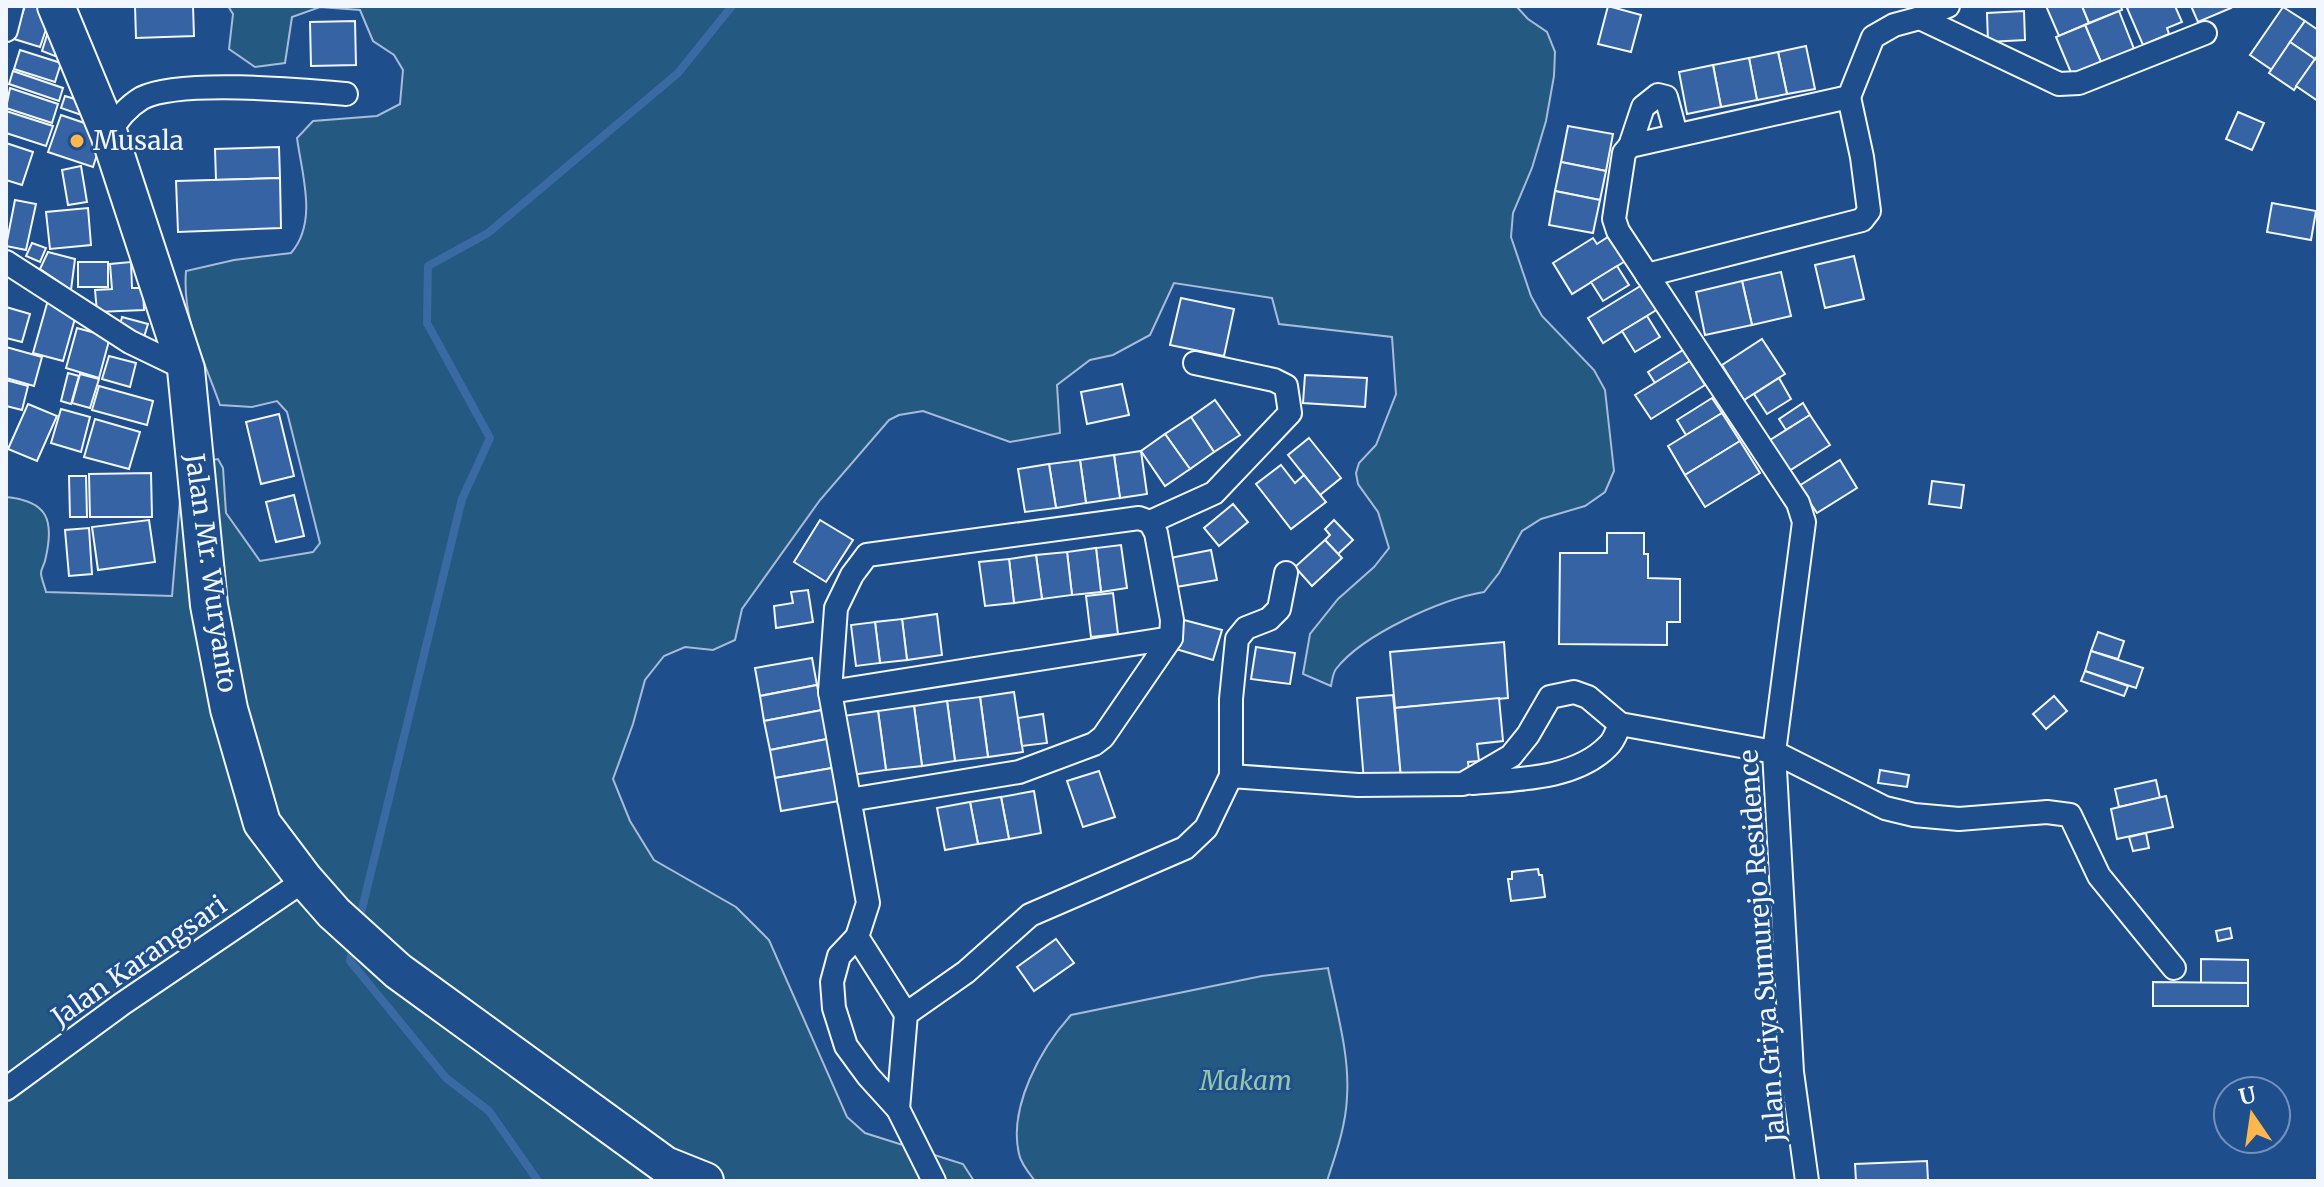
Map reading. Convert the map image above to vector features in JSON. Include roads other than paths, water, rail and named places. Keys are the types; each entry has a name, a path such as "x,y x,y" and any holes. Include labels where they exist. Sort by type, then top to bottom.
{"main road":[{"name":"Jalan Mr. Wuryanto","path":"56,6 109,134 186,369 209,605 229,709 262,823 334,913 398,971 665,1165 705,1181"}],"street":[{"path":"6,30 12,6"},
{"path":"1647,275 1862,220 1869,211 1862,157 1849,97 1873,37 1894,25 1948,6"},
{"path":"1920,18 2059,84 2079,83 2205,33"},
{"path":"109,134 124,111 144,97 170,91 227,88 346,94"},
{"name":"Jalan Griya Sumurejo Residence","path":"1676,134 1666,97 1658,95 1643,107 1630,146 1624,153 1614,219 1618,231 1798,503 1804,522 1774,752 1792,1072 1807,1181"},
{"path":"1630,146 1849,97"},
{"path":"7,266 90,313 130,342 186,369"},
{"path":"1150,522 1214,493 1290,413 1286,386 1274,380 1195,363"},
{"path":"849,800 1019,772 1094,744 1103,737 1171,638 1172,620 1162,562 1156,533 1150,522 1139,518 867,555 852,575 836,608 830,692 849,800 868,903 857,937 839,956 832,982 834,1008 846,1046 898,1109 934,1181"},
{"path":"906,1014 966,972 1030,915 1185,848 1206,828 1231,776 1231,699 1237,639 1246,628 1269,619 1279,609 1286,573"},
{"path":"830,692 1171,638"},
{"path":"1463,784 1511,756 1528,735 1550,697 1574,692 1588,697 1620,724 1774,752 1885,808 1914,815 1959,819 2047,812 2070,815 2099,876 2174,968"},
{"path":"1231,776 1358,785 1463,784 1549,774 1585,763 1610,745 1620,724"},
{"name":"Jalan Karangsari","path":"6,1089 122,1004 305,880"},
{"path":"857,937 906,1014 898,1109"}],"waterway":[{"path":"359,921 462,499 490,438 427,323 428,266 488,233 678,73 732,6"},
{"path":"353,946 350,961 446,1078 489,1111 538,1181"}],"place":[{"name":"Musala","path":"77,141"}],"park label":[{"name":"Makam","path":"1246,1081"}]}
